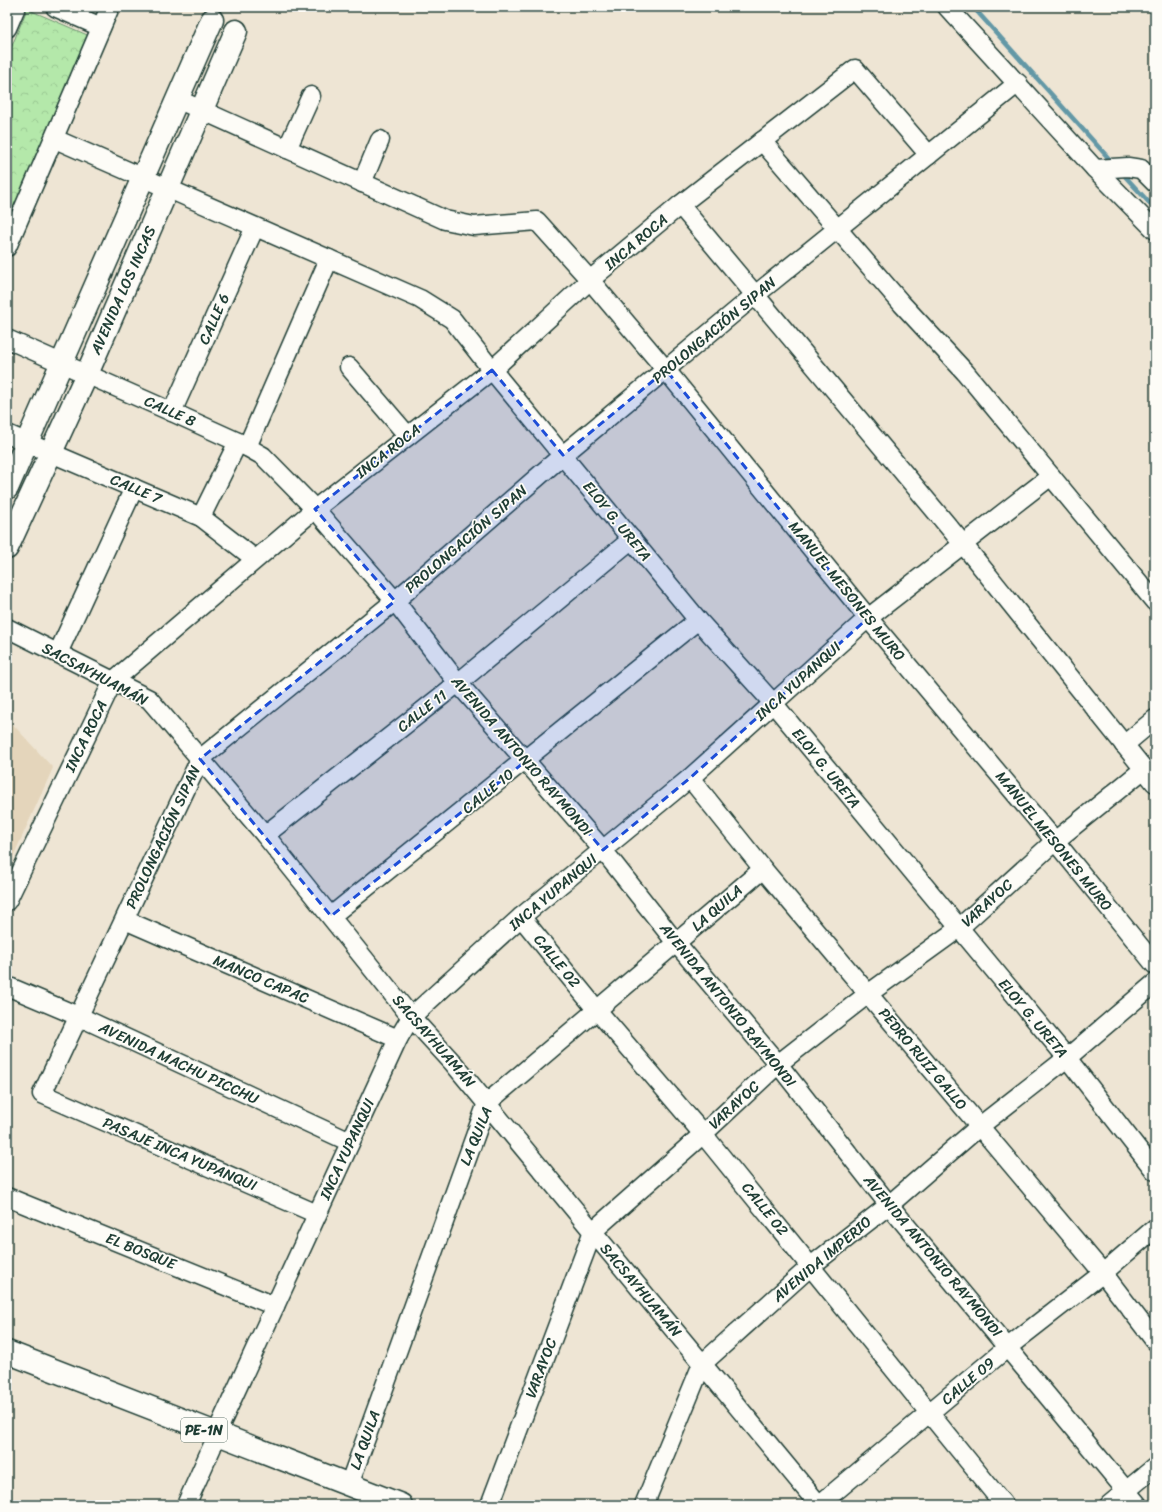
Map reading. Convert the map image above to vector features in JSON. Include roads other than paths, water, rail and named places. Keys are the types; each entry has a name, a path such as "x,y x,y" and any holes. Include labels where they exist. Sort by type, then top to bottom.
{"main road":[{"name":"AVENIDA LOS INCAS","path":"7,488 212,20"},
{"name":"AVENIDA LOS INCAS","path":"7,548 87,374 236,31"},
{"name":"PE-1N","path":"7,1352 359,1505"},
{"name":"PE-1N","path":"7,1368 214,1441 349,1485 402,1505"}],"street":[{"path":"7,28 16,7"},
{"path":"55,7 101,27"},
{"path":"7,247 55,139 110,7"},
{"path":"947,7 1018,83 1095,170 1155,230"},
{"path":"212,20 236,31"},
{"name":"INCA ROCA","path":"7,901 113,681 315,509 492,370 590,280 680,205 855,69 928,154"},
{"name":"PROLONGACIÓN SIPAN","path":"42,1094 200,758 395,601 563,455 754,296 838,229 928,154 1018,83"},
{"path":"287,149 311,96"},
{"path":"177,99 362,183 380,140"},
{"name":"ELOY G. URETA","path":"55,139 420,299 452,319 492,370 698,620 773,702 958,929 1067,1058 1155,1171"},
{"path":"762,141 902,304 965,372 1155,602"},
{"path":"1095,170 1128,167 1141,169 1155,183"},
{"name":"MANUEL MESONES MURO","path":"362,183 445,220 474,226 537,220 666,370 868,618 1055,841 1155,965"},
{"path":"680,205 754,296 963,544 1155,783"},
{"name":"CALLE 6","path":"172,412 256,227"},
{"path":"202,517 242,444 329,259"},
{"name":"CALLE 8","path":"7,339 242,444 263,456 315,509"},
{"path":"349,367 408,436"},
{"name":"CALLE 7","path":"7,434 202,517 256,560"},
{"name":"INCA YUPANQUI","path":"186,1505 350,1142 398,1039 411,1016 521,917 690,778 868,618 1051,476"},
{"path":"58,653 134,488"},
{"name":"AVENIDA ANTONIO RAYMONDI","path":"315,509 395,601 458,682 603,850 677,944 778,1064 889,1205 1138,1505"},
{"name":"CALLE 11","path":"265,835 458,682 632,539"},
{"name":"CALLE 10","path":"331,916 698,620"},
{"name":"SACSAYHUAMÁN","path":"7,628 149,699 265,835 411,1016 593,1231 819,1505"},
{"path":"1124,744 1155,719"},
{"name":"VARAYOC","path":"490,1505 593,1231 703,1134 778,1064 868,994 958,929 1055,841 1144,769"},
{"name":"PEDRO RUIZ GALLO","path":"690,778 763,869 1103,1273 1155,1341"},
{"name":"LA QUILA","path":"349,1485 486,1103 596,1009 677,944 763,869"},
{"name":"CALLE 02","path":"521,917 596,1009 703,1134 1004,1505"},
{"name":"MANCO CAPAC","path":"125,920 398,1039"},
{"name":"AVENIDA IMPERIO","path":"644,1505 702,1364 811,1266 889,1205 980,1126 1067,1058 1155,983"},
{"name":"AVENIDA MACHU PICCHU","path":"7,986 78,1016 350,1142"},
{"name":"PASAJE INCA YUPANQUI","path":"42,1094 317,1214"},
{"name":"EL BOSQUE","path":"7,1197 275,1306"},
{"name":"CALLE 09","path":"819,1505 930,1414 1008,1347 1103,1273 1155,1228"},
{"path":"1109,1505 1155,1467"}],"waterway":[{"path":"973,7 1113,163"},
{"path":"1121,172 1155,209"}]}
